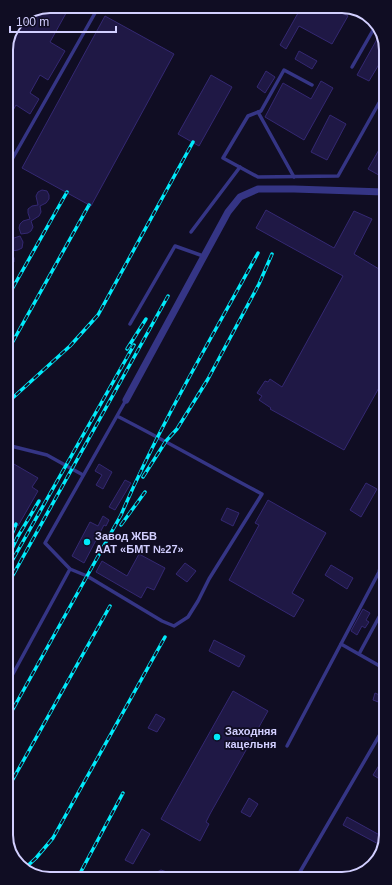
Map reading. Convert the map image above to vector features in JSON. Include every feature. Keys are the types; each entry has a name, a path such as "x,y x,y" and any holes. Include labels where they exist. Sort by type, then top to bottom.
{"street":[{"path":"126,400 232,207 240,198 258,189 379,192"}],"lane":[{"path":"13,158 95,13"},
{"path":"352,67 373,30"},
{"path":"312,85 284,70 260,111 248,116 223,158 258,177 338,176 379,103"},
{"path":"258,112 294,177"},
{"path":"191,232 240,167"},
{"path":"130,324 175,246 204,257"},
{"path":"117,416 262,494 210,579 192,612 185,620 174,626 162,621 87,576 70,569 45,543 126,400"},
{"path":"13,446 47,455 83,475"},
{"path":"13,675 70,569"},
{"path":"287,746 379,572"},
{"path":"359,654 379,617"},
{"path":"340,644 379,665"},
{"path":"300,872 379,736"}],"building":[{"path":"66,13 50,42 65,51 48,80 40,75 30,93 39,99 30,114 16,105 13,110 13,47 17,33 25,22 38,15"},
{"path":"298,13 342,13 348,16 332,44 299,26 286,49 280,45"},
{"path":"105,16 174,54 91,206 22,168"},
{"path":"377,39 379,45 379,64 369,81 357,75"},
{"path":"299,51 317,61 312,69 295,59"},
{"path":"266,71 275,77 265,93 257,87"},
{"path":"211,75 232,87 199,146 178,134"},
{"path":"321,81 333,88 304,140 265,117 283,83 311,99"},
{"path":"330,115 346,124 327,160 311,152"},
{"path":"379,150 379,175 368,169"},
{"path":"42,190 47,191 49,199 46,203 40,206 41,212 39,216 31,221 33,227 31,231 21,234 19,228 20,224 23,221 30,219 28,209 32,206 38,205 36,196 38,192"},
{"path":"266,210 334,248 354,211 372,219 354,254 379,269 379,388 344,450 270,409 271,408 259,400 262,396 257,393 265,381 268,382 270,379 282,387 343,276 256,228"},
{"path":"20,236 23,242 22,248 13,251 13,239"},
{"path":"13,463 38,478 32,487 38,491 18,526 13,523"},
{"path":"99,464 112,472 103,489 96,485 102,475 95,471"},
{"path":"125,480 131,483 115,510 109,507"},
{"path":"366,483 377,489 361,517 350,510"},
{"path":"268,500 326,533 292,593 304,600 294,617 229,580 259,525 255,523"},
{"path":"227,508 239,513 233,526 221,520"},
{"name":"Завод ЖБВ ААТ «БМТ №27»","path":"103,516 109,520 106,526 104,525 84,563 72,556 90,522 98,526"},
{"path":"139,554 165,568 154,590 147,587 141,598 96,572 102,561 127,576"},
{"path":"185,563 196,571 187,582 176,574"},
{"path":"331,565 353,578 347,589 325,575"},
{"path":"363,609 370,613 366,620 369,622 365,628 362,626 357,635 351,631"},
{"path":"214,640 245,656 239,667 209,651"},
{"path":"233,691 268,711 210,814 206,822 209,824 200,841 161,819"},
{"path":"375,693 379,695 379,702 373,700"},
{"path":"156,714 165,719 157,732 148,728"},
{"path":"379,765 379,779 373,775"},
{"path":"249,798 258,804 250,817 241,812"},
{"path":"347,817 379,835 378,844 343,825"},
{"path":"142,829 150,834 133,864 125,860"}],"railway":[{"path":"13,398 70,346 98,315 193,142"},
{"path":"13,287 67,192"},
{"path":"13,341 89,205"},
{"path":"13,709 121,515 169,415 258,253"},
{"path":"143,477 166,441 177,429 208,379 259,284 272,254"},
{"path":"13,575 168,296"},
{"path":"127,349 146,319"},
{"path":"13,559 134,345"},
{"path":"121,525 145,492"},
{"path":"13,547 39,501"},
{"path":"13,532 16,524"},
{"path":"13,779 110,606"},
{"path":"28,865 53,838 165,637"},
{"path":"81,872 123,793"}],"place":[{"name":"Завод ЖБВ ААТ «БМТ №27»","path":"87,542"},
{"name":"Заходняя кацельня","path":"217,737"}]}
